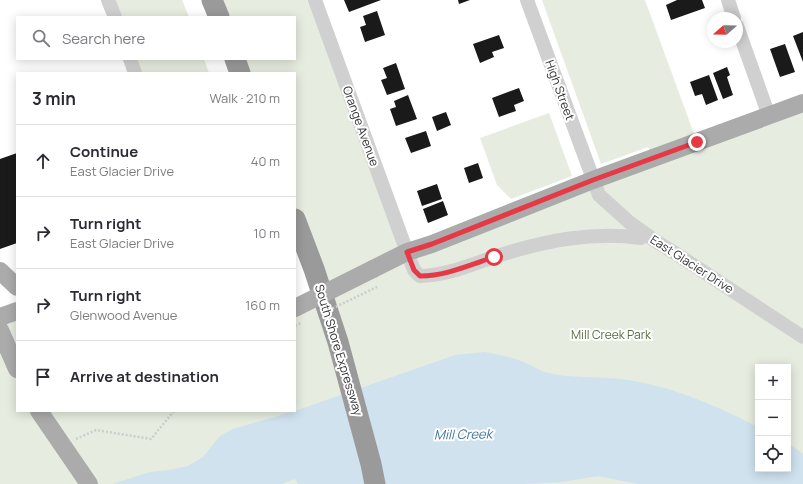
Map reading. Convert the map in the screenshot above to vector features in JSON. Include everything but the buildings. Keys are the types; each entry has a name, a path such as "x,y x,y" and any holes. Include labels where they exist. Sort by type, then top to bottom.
{"highway":[{"path":"212,0 219,16"},
{"path":"235,60 240,72"},
{"name":"South Shore Expressway","path":"296,221 314,269 338,342 372,464 375,484"}],"main road":[{"path":"298,316 373,269 407,252 432,244 593,180 803,103"},
{"path":"0,271 16,286"},
{"path":"0,318 16,311"},
{"path":"0,330 16,366"},
{"path":"40,412 90,484"}],"street":[{"path":"108,0 114,16"},
{"name":"Orange Avenue","path":"315,0 407,252"},
{"name":"High Street","path":"527,0 593,180"},
{"path":"728,0 732,12"},
{"path":"743,43 769,116"},
{"path":"130,60 135,72"},
{"name":"East Glacier Drive","path":"593,180 599,195 629,222 654,240 803,337"},
{"name":"East Glacier Drive","path":"407,252 414,270 420,276 430,276 526,247 550,242 598,236 641,238"}],"path":[{"path":"323,313 379,286"},
{"path":"76,439 96,430 151,439 173,412"}],"green space":[{"path":"108,0 182,0 189,16 115,16"},
{"name":"Mill Creek Park","path":"212,0 315,0 407,252 653,158 648,147 601,164 542,0 645,0 697,142 803,103 803,484 0,484 0,318 16,311 16,412 296,412 296,307 323,294 296,222 296,72 240,72 235,60 296,60 296,16 219,16"},
{"path":"130,60 204,60 209,72 135,72"},
{"path":"549,113 572,176 511,199 497,185 480,138"}],"water":[{"name":"Mill Creek","path":"485,352 516,359 543,371 554,374 621,379 657,386 691,397 725,411 755,426 755,472 791,472 791,445 803,454 803,484 638,484 598,476 562,482 524,484 298,484 295,479 281,484 112,484 150,472 188,466 203,457 220,436 233,429 296,412 296,411 455,355"}],"route":[{"path":"494,257 430,276 420,276 414,270 407,252 432,244 593,180 697,142"}]}
